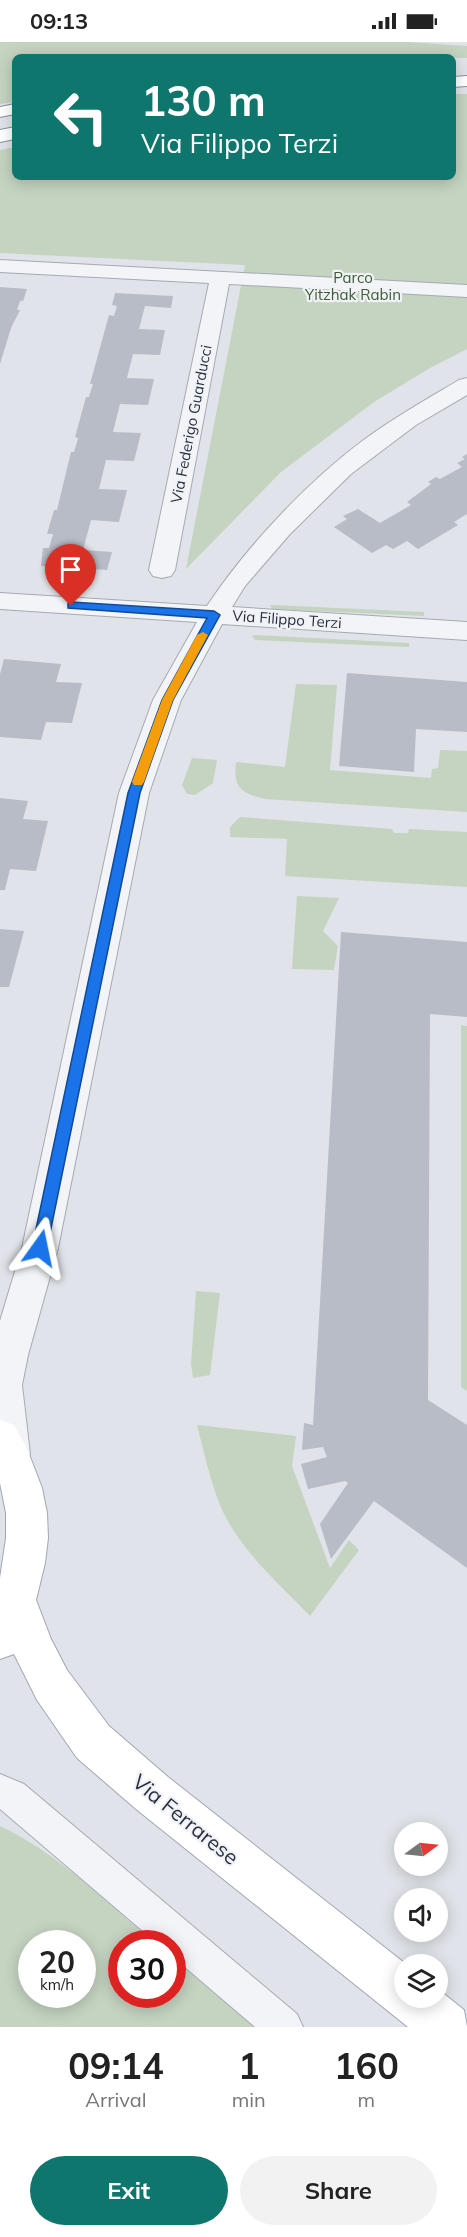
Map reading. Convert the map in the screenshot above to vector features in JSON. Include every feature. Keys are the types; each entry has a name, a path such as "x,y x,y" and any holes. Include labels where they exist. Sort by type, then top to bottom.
{"main road":[{"path":"5,1446 22,1487 28,1524 26,1564 8,1621"},
{"name":"Via Ferrarese","path":"8,1621 34,1652 52,1685 93,1742 161,1800 394,1985"},
{"path":"423,2008 447,2027"}],"street":[{"path":"0,266 467,291"},
{"name":"Via Federigo Guarducci","path":"162,570 220,278"},
{"path":"5,1446 3,1385 9,1355 30,1286 87,1029 134,793 167,700 214,615 255,557 343,469 408,420 467,385"},
{"name":"Via Filippo Terzi","path":"0,601 467,631"},
{"path":"0,1316 30,1286"}],"lane":[{"path":"0,1791 12,1796 284,2027"}],"green space":[{"path":"0,42 409,42 467,46 467,58 456,58 456,54 12,54 12,102 0,104"},
{"name":"Parco Yitzhak Rabin","path":"456,94 467,94 467,349 430,368 374,402 281,472 186,569 245,265 0,253 0,150 12,148 12,180 456,180"},
{"path":"270,605 424,612 424,616 272,609"},
{"path":"252,636 409,643 409,647 255,640"},
{"path":"296,684 337,685 330,770 431,778 432,769 438,768 440,750 467,751 467,812 265,799 244,792 236,778 236,762 285,767"},
{"path":"192,758 217,760 213,783 195,795 187,794 182,785"},
{"path":"240,817 392,829 394,833 408,833 409,829 467,832 467,887 285,876 287,839 230,837 230,827"},
{"path":"297,896 339,898 323,931 338,946 334,970 292,969"},
{"path":"461,1025 467,1026 467,1391 461,1387"},
{"path":"196,1291 220,1293 210,1375 193,1378 191,1364"},
{"path":"197,1425 296,1436 292,1466 330,1568 349,1540 359,1550 310,1616 260,1565 228,1521 213,1486"},
{"path":"0,1826 62,1864 140,1930 108,1930 108,2008 186,2008 186,1969 254,2027 0,2027"}],"building":[{"path":"0,287 27,289 23,301 20,301 17,310 20,310 11,328 0,364"},
{"path":"115,293 173,296 171,308 145,306 139,329 165,330 160,355 133,354 127,378 154,379 148,405 120,404 113,432 141,433 134,461 106,460 99,489 127,490 119,522 91,520 83,550 112,552 107,570 41,566 43,548 49,548 53,534 47,534 54,510 57,510 71,452 74,452 77,442 78,438 75,437 86,397 89,397 93,384 90,384 109,315 114,316 117,306 112,305"},
{"path":"467,454 467,514 454,522 458,525 418,549 407,541 393,549 386,545 372,553 334,527 347,519 343,516 358,509 380,523 411,505 407,502 431,484 428,482 436,477 440,479 462,467 457,463 465,459 462,457"},
{"path":"4,659 61,664 56,682 82,683 72,723 46,722 41,740 0,737 0,674"},
{"path":"347,673 467,682 467,732 416,729 414,772 339,766"},
{"path":"0,798 28,801 23,819 48,821 36,871 10,869 5,890 0,890"},
{"path":"0,929 24,931 9,987 0,987"},
{"path":"341,932 467,942 467,1017 430,1014 428,1400 467,1425 467,1568 374,1501 331,1559 320,1524 348,1483 345,1481 308,1489 301,1464 327,1457 323,1447 302,1450 304,1423 313,1425"}],"slow traffic":[{"path":"138,782 167,700 203,635"}],"route":[{"path":"40,1248 134,793 167,700 214,615 71,606"}]}
